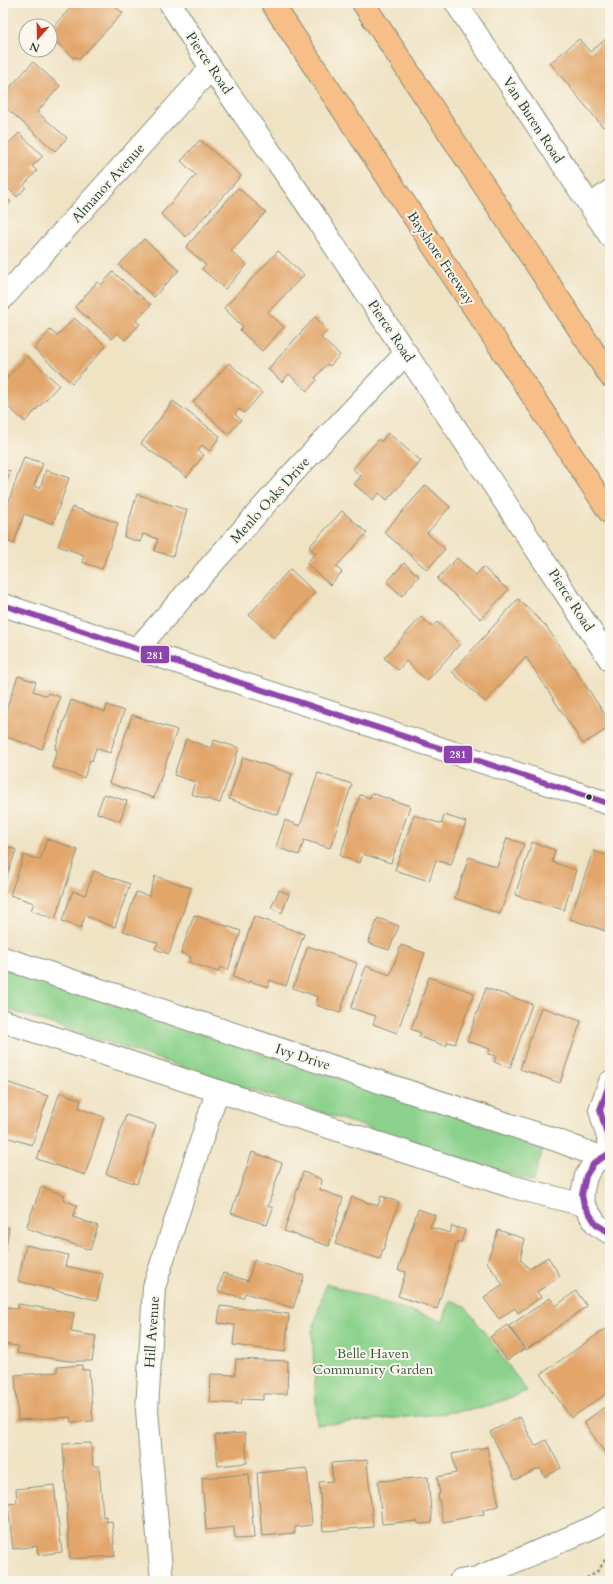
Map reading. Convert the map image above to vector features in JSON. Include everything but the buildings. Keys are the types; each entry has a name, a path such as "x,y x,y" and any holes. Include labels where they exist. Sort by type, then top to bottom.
{"highway":[{"name":"Bayshore Freeway","path":"272,3 610,513"},
{"path":"363,3 610,376"}],"street":[{"name":"Pierce Road","path":"170,3 212,68 304,200 610,660"},
{"name":"Van Buren Road","path":"456,3 610,236"},
{"name":"Almanor Avenue","path":"3,298 212,68"},
{"path":"590,206 610,191"},
{"name":"Menlo Oaks Drive","path":"137,649 292,474 406,354"},
{"path":"3,605 610,804"},
{"name":"Ivy Drive","path":"3,958 549,1138 608,1152"},
{"path":"3,1021 217,1092 510,1186 584,1205"},
{"path":"610,1082 600,1110 608,1152 594,1163 586,1176 582,1194 584,1205 596,1224 610,1233"},
{"name":"Hill Avenue","path":"162,1581 147,1411 154,1286 217,1092"},
{"path":"471,1580 596,1526 610,1517"}],"path":[{"path":"581,1581 594,1574 601,1567 604,1559 610,1554"}],"green space":[{"path":"3,968 544,1146 533,1182 3,1008"},
{"name":"Belle Haven Community Garden","path":"326,1284 443,1321 450,1300 465,1306 527,1391 483,1408 430,1415 317,1425 312,1332"}],"transit line":[{"name":"281","path":"3,605 610,804"},
{"name":"281","path":"610,1082 600,1110 610,1145"},
{"name":"281","path":"610,1153 594,1163 586,1176 582,1195 584,1205 596,1224 610,1233"}]}
